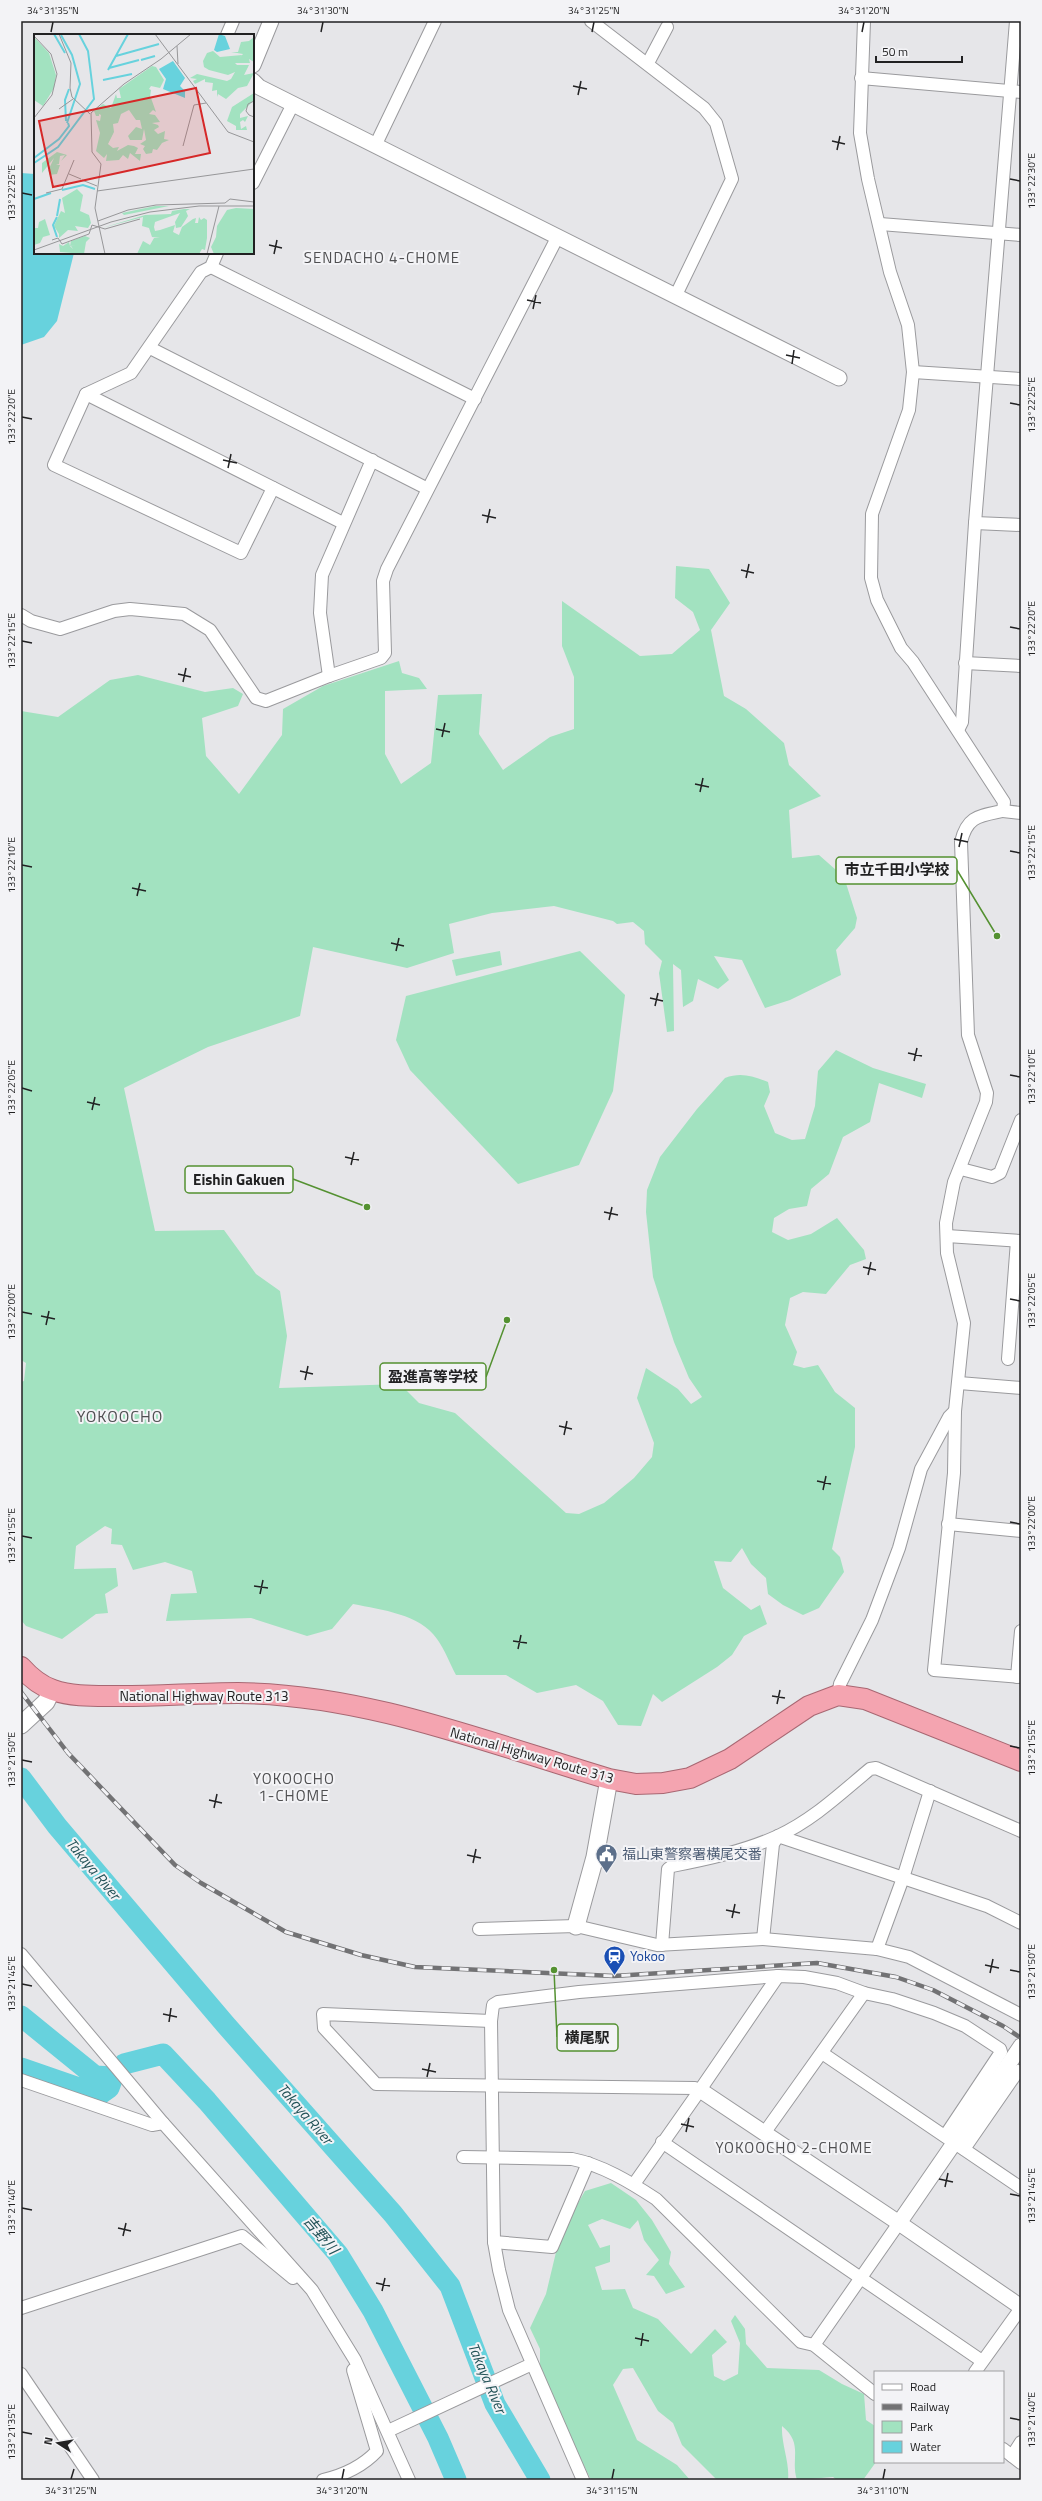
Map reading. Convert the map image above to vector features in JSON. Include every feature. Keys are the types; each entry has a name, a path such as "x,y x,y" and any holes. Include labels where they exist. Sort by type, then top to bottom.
{"highway":[{"name":"National Highway Route 313","path":"21,1667 36,1680 52,1690 92,1696 258,1694 313,1698 347,1703 426,1724 609,1779 636,1784 663,1784 690,1778 730,1759 809,1706 838,1695 865,1699 1021,1761"}],"main road":[{"path":"26,1720 46,1702 52,1690"},
{"path":"576,1926 595,1857 609,1779"}],"street":[{"path":"227,34 233,21"},
{"path":"254,63 271,21"},
{"path":"376,144 435,21"},
{"path":"592,21 704,108 716,123 732,179 676,295"},
{"path":"864,21 860,133 868,179 880,224 890,272 908,325 913,372 909,410 872,514 871,578 877,600 901,648 913,662 1004,802 1003,811"},
{"path":"958,730 962,722 975,523 998,234 1015,92 1016,21"},
{"path":"648,63 667,27"},
{"path":"861,78 1015,92"},
{"path":"254,83 259,87 376,144 838,378"},
{"path":"254,181 293,104"},
{"path":"880,224 1021,235"},
{"path":"21,615 31,621 60,629 114,611 130,609 184,614 210,630 256,698 266,701 329,676 381,658 385,653 383,581 426,488 475,399 558,236"},
{"path":"216,254 210,266 201,272 150,348 131,373 86,394 54,465 241,554 273,488"},
{"path":"210,266 475,399"},
{"path":"150,348 426,488"},
{"path":"913,372 1021,379"},
{"path":"86,394 343,523"},
{"path":"329,676 320,613 322,575 343,523 372,460"},
{"path":"975,523 1021,526"},
{"path":"965,663 1021,666"},
{"path":"1021,813 1003,811 977,816 964,829 961,842 968,1035 987,1093 986,1102 954,1182 946,1223 947,1253 964,1323 955,1411 954,1473 934,1670 1019,1677 1021,1631"},
{"path":"960,1169 992,1177 1000,1173 1021,1120"},
{"path":"947,1236 1019,1241 1008,1359"},
{"path":"959,1383 1021,1388"},
{"path":"838,1695 840,1684 872,1620 899,1548 921,1469 949,1417 955,1411"},
{"path":"948,1524 1021,1531"},
{"path":"662,1945 668,1869 672,1866 714,1857 778,1836 804,1821 870,1768 876,1768 1021,1831"},
{"path":"877,1948 903,1878 930,1791"},
{"path":"778,1836 987,1906 1021,1923"},
{"path":"763,1939 773,1844 778,1836"},
{"path":"479,1929 576,1926 641,1943 662,1945 763,1939 877,1948 909,1957 1021,2015"},
{"path":"21,1954 163,2123 312,2290 355,2360 409,2480"},
{"path":"634,2184 778,1976"},
{"path":"583,2480 509,2310 494,2242 491,2021 493,2005 498,2002 580,1992 778,1976 804,1977 824,1980 934,2013 964,2026 1000,2049 1001,2052 955,2143"},
{"path":"765,2132 864,1993"},
{"path":"491,2021 323,2014 324,2028 376,2084 695,2088 700,2090 765,2132 1021,2307 976,2371"},
{"path":"814,2345 1021,2046"},
{"path":"822,2052 1021,2188"},
{"path":"955,2143 1018,2071 1021,2072"},
{"path":"21,2080 152,2125 163,2123"},
{"path":"662,2142 982,2361"},
{"path":"463,2157 572,2159 588,2163 634,2184 656,2199 801,2342 814,2345 874,2393"},
{"path":"494,2242 552,2247 588,2163"},
{"path":"21,2308 242,2236 302,2285 312,2290"},
{"path":"323,2480 340,2476 366,2462 377,2451 353,2369 355,2360"},
{"path":"388,2431 532,2364"},
{"path":"21,2374 92,2480"},
{"path":"1012,2456 1021,2442"}],"green space":[{"path":"676,566 709,569 730,603 711,630 724,696 746,709 784,743 789,765 821,796 789,810 792,858 819,855 844,877 857,918 855,928 836,950 841,975 790,1000 765,1008 742,960 714,956 729,980 718,989 698,979 693,1001 683,1007 681,970 673,964 674,1031 667,1032 659,973 662,961 645,944 644,931 633,922 617,924 613,921 554,906 492,913 449,924 454,953 407,968 313,947 300,1016 208,1047 124,1088 155,1231 224,1230 256,1274 280,1291 287,1336 279,1388 400,1384 419,1403 455,1413 566,1513 579,1514 604,1503 634,1478 652,1457 654,1443 637,1398 646,1368 678,1389 691,1404 702,1397 689,1378 674,1342 653,1277 646,1212 647,1190 660,1157 697,1109 725,1078 736,1075 752,1077 768,1082 770,1092 764,1106 775,1133 792,1140 805,1139 815,1106 818,1071 836,1050 873,1068 926,1084 922,1098 879,1083 870,1122 843,1137 829,1174 811,1189 807,1206 789,1209 774,1218 772,1232 788,1240 811,1234 837,1218 864,1250 866,1259 850,1265 826,1294 803,1292 790,1298 785,1325 797,1352 793,1365 804,1368 818,1365 835,1392 855,1408 855,1447 832,1549 840,1557 844,1572 819,1608 803,1615 783,1605 768,1594 766,1578 751,1564 742,1548 731,1562 714,1561 723,1588 751,1610 760,1605 767,1624 744,1636 732,1655 717,1667 662,1702 653,1694 641,1726 618,1725 603,1701 576,1685 537,1693 506,1675 456,1675 440,1643 430,1631 421,1624 400,1614 376,1608 353,1604 332,1629 307,1636 251,1618 166,1621 171,1594 197,1593 192,1571 165,1562 133,1570 122,1545 111,1544 112,1529 105,1526 76,1546 74,1569 116,1568 118,1586 105,1594 108,1613 96,1614 62,1639 26,1626 21,1620 21,1382 24,1381 26,1363 21,1360 21,711 58,717 110,680 138,675 205,692 233,688 243,694 238,706 202,718 206,756 239,794 282,735 283,709 323,686 399,661 402,673 419,678 427,689 385,691 385,754 401,784 431,763 438,695 482,694 479,734 503,770 550,737 574,729 574,677 562,646 562,601 640,656 672,654 700,630 693,612 675,598"},
{"path":"500,951 502,965 456,976 452,960"},
{"path":"580,951 625,995 613,1091 579,1165 518,1184 410,1070 396,1040 406,996"},
{"path":"611,2183 636,2200 652,2220 671,2252 669,2264 685,2287 666,2294 654,2276 646,2275 659,2260 644,2240 638,2220 630,2229 602,2219 588,2225 600,2248 610,2245 610,2262 595,2267 602,2290 625,2289 633,2308 658,2319 691,2354 715,2329 727,2342 712,2355 714,2376 724,2381 738,2374 740,2343 731,2321 735,2315 745,2329 746,2344 767,2368 819,2370 842,2384 864,2394 866,2420 874,2425 874,2463 875,2463 863,2480 837,2480 833,2477 797,2480 795,2472 795,2445 789,2433 782,2426 788,2467 788,2480 717,2480 682,2445 673,2423 658,2411 633,2368 623,2369 613,2385 637,2440 677,2465 690,2480 591,2480 540,2375 540,2349 530,2328 546,2294 557,2248 568,2220 585,2191"}],"water":[{"path":"21,173 34,174 34,254 74,254 57,321 44,337 21,345"}],"waterway":[{"name":"Takaya River","path":"21,1778 57,1826 225,2024 393,2214 450,2286 495,2404 540,2480"},
{"name":"吉野川","path":"21,2016 95,2076 113,2077 109,2088 99,2095 21,2068"},
{"name":"吉野川","path":"124,2064 163,2054 207,2101 338,2254 373,2311 438,2438 456,2480"}],"railway":[{"path":"21,1692 68,1753 175,1865 201,1883 286,1932 361,1955 415,1967 614,1976 817,1963 896,1977 933,1990 1003,2026 1021,2038"}],"place":[{"name":"市立千田小学校","path":"997,936"},
{"name":"Eishin Gakuen","path":"367,1207"},
{"name":"盈進高等学校","path":"507,1320"},
{"name":"福山東警察署横尾交番","path":"607,1874"},
{"name":"横尾駅","path":"554,1970"},
{"name":"Yokoo","path":"614,1976"}],"district":[{"name":"SENDACHO 4-CHOME","path":"382,258"},
{"name":"YOKOOCHO","path":"120,1416"},
{"name":"YOKOOCHO 1-CHOME","path":"294,1788"},
{"name":"YOKOOCHO 2-CHOME","path":"794,2148"}]}
